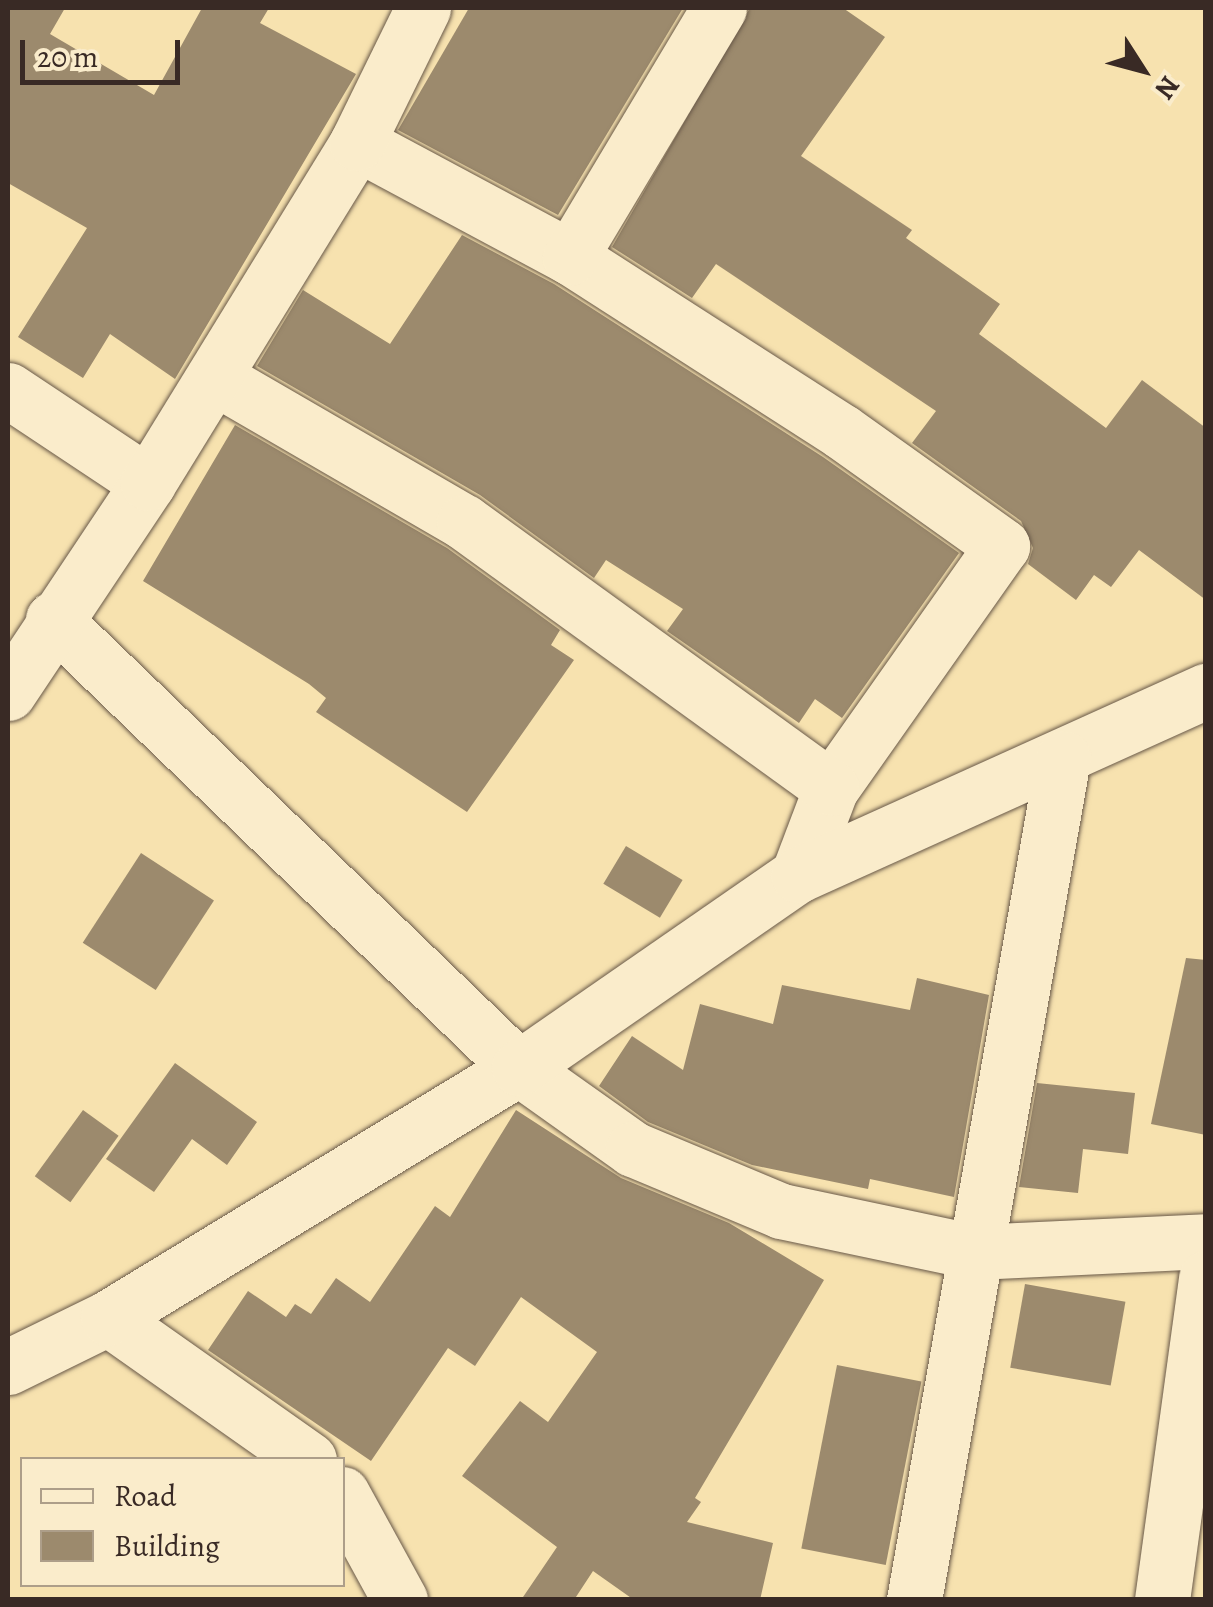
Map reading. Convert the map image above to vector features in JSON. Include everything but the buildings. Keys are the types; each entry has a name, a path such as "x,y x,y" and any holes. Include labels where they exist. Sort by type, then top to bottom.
{"street":[{"path":"8,693 148,482 357,144 423,8"},
{"path":"570,257 719,8"},
{"path":"357,144 570,257 841,432 1002,546 831,788 798,875"},
{"path":"214,377 464,522 831,788"},
{"path":"8,390 148,482"},
{"path":"53,620 520,1068 633,1148 781,1211 975,1252 1206,1242"},
{"path":"8,1366 108,1318 520,1068 798,875 1206,691"},
{"path":"914,1600 1063,758"},
{"path":"1172,1596 1206,1278"},
{"path":"108,1318 305,1457"},
{"path":"345,1499 400,1600"}]}
